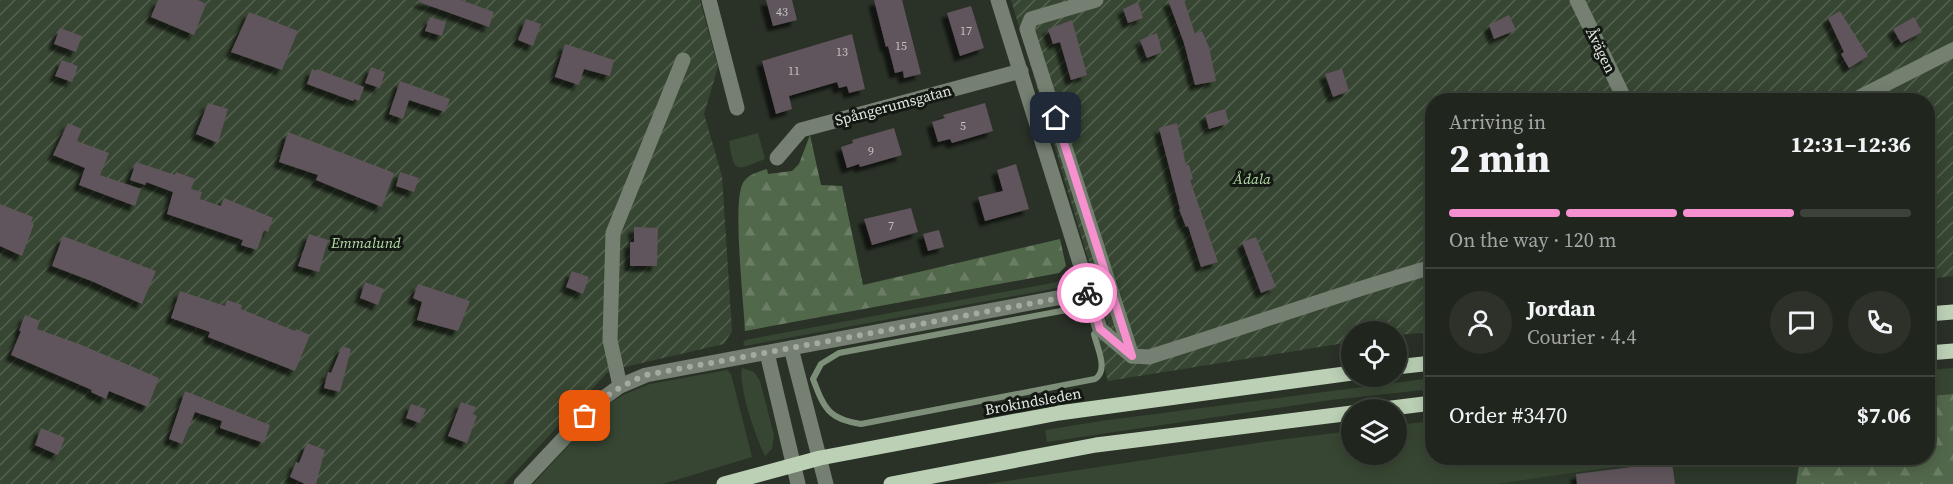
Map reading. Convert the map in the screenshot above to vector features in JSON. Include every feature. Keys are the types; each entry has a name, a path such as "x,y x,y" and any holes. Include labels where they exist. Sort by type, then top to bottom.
{"main road":[{"path":"1935,313 1953,312"},
{"path":"1935,352 1953,351"},
{"path":"1407,366 1425,364"},
{"name":"Brokindsleden","path":"724,484 819,458 1059,413 1341,375"},
{"path":"1407,406 1425,404"},
{"path":"891,484 1096,445 1341,414"}],"street":[{"path":"709,0 737,108"},
{"path":"998,0 1100,329 1132,356 1149,357 1425,269"},
{"path":"1096,0 1031,19 1027,29 1132,356"},
{"name":"Åvägen","path":"1577,0 1622,93"},
{"path":"1868,93 1953,50"},
{"path":"620,386 610,340 613,233 683,60"},
{"name":"Spångerumsgatan","path":"777,158 801,130 1021,71"},
{"path":"521,484 598,402 620,386 646,375 1089,292"},
{"path":"791,348 826,484"},
{"path":"766,353 798,484"}],"shaded area":[{"path":"1628,465 1799,465 1796,484 1497,484"}],"green space":[{"name":"Emmalund","path":"0,0 700,0 718,67 704,114 722,176 732,331 724,344 607,373 504,484 0,484"},
{"name":"Ådala","path":"1011,0 1953,0 1953,276 1935,278 1935,93 1425,93 1425,333 1407,334 1407,321 1341,321 1341,344 1108,381 1094,331 1108,326"},
{"path":"758,133 765,159 748,166 738,167 733,160 729,141"},
{"path":"810,135 821,185 842,186 863,285 1060,239 1066,266 1059,273 745,331 739,231 740,193 743,183 750,175 767,169 768,174 792,171 799,164"},
{"path":"1068,280 1061,287 1052,289 745,346 743,344 745,340"},
{"path":"742,368 754,372 760,381 774,435 772,449 765,456 745,399"},
{"path":"1953,368 1953,394 1935,395 1935,369"},
{"path":"727,370 731,374 752,457 663,484 533,484 604,407 623,395 650,384"},
{"path":"1425,379 1425,390 1331,400 1047,442 1045,430 1363,387 1407,387 1407,381"},
{"path":"1953,394 1953,484 1796,484 1799,465 1935,465 1935,395"},
{"path":"1425,422 1425,465 1628,465 1497,484 987,484 1341,432 1341,465 1407,465 1407,424"}],"building":[{"path":"158,0 198,0 206,4 194,35 151,17"},
{"path":"419,0 461,0 494,12 489,27 419,2"},
{"path":"766,0 792,0 797,20 773,26"},
{"path":"874,0 902,0 921,74 904,78 903,71 895,73"},
{"path":"1168,0 1184,0 1195,34 1202,31 1209,47 1216,81 1195,85 1184,43"},
{"path":"1138,2 1143,18 1128,23 1123,9"},
{"path":"971,6 984,48 960,56 947,13"},
{"path":"1840,11 1868,56 1849,68 1841,54 1844,52 1828,18"},
{"path":"249,12 298,31 282,70 231,52"},
{"path":"1509,15 1516,30 1494,39 1489,25"},
{"path":"430,17 446,22 442,36 425,31"},
{"path":"1914,17 1922,32 1901,43 1893,29"},
{"path":"526,19 541,24 533,46 518,40"},
{"path":"1072,20 1087,75 1071,80 1060,42 1053,44 1048,29"},
{"path":"60,28 82,36 76,52 54,44"},
{"path":"1157,33 1162,52 1147,58 1140,40"},
{"path":"852,34 865,89 849,93 847,86 839,88 837,82 789,96 792,109 776,114 762,61"},
{"path":"565,44 614,60 610,76 584,69 579,85 555,77"},
{"path":"62,60 78,66 72,82 55,76"},
{"path":"371,67 385,72 380,88 365,83"},
{"path":"312,69 364,87 359,101 354,99 353,101 307,84"},
{"path":"1342,69 1349,91 1333,97 1325,74"},
{"path":"400,81 450,99 445,112 409,100 403,119 389,114"},
{"path":"208,103 228,109 218,143 196,134"},
{"path":"985,103 993,131 952,143 950,139 938,142 932,122 945,118 943,115"},
{"path":"1225,109 1229,123 1209,129 1205,115"},
{"path":"68,123 82,129 77,141 109,153 100,175 141,189 135,206 79,185 85,168 53,155"},
{"path":"1177,123 1186,165 1189,165 1193,179 1190,180 1218,262 1201,267 1188,226 1186,227 1179,209 1159,128"},
{"path":"894,128 902,155 860,167 859,164 847,168 841,147 853,143 852,140"},
{"path":"288,132 394,173 382,207 316,180 318,175 279,162"},
{"path":"136,162 195,179 191,189 202,192 200,199 221,206 224,198 273,218 268,232 264,230 257,250 241,245 243,240 167,214 173,192 146,182 145,185 130,180"},
{"path":"1016,164 1029,209 985,221 978,197 1003,191 997,170"},
{"path":"400,172 419,178 414,192 396,186"},
{"path":"0,204 33,217 31,223 34,224 22,256 0,246"},
{"path":"911,208 918,232 872,245 864,219"},
{"path":"634,227 658,228 657,266 630,266 630,242 634,242"},
{"path":"939,230 944,247 928,251 923,234"},
{"path":"309,234 328,240 319,272 298,266"},
{"path":"63,236 156,271 142,304 52,266"},
{"path":"1256,237 1276,287 1261,293 1242,242"},
{"path":"572,271 589,277 583,294 566,287"},
{"path":"365,282 384,289 378,305 360,298"},
{"path":"418,284 470,301 458,331 417,320 422,302 413,298"},
{"path":"180,291 225,306 227,300 242,305 241,309 310,335 295,371 208,337 210,332 171,318"},
{"path":"25,315 40,321 37,329 159,378 148,407 109,391 106,399 91,392 92,390 11,355"},
{"path":"342,346 351,349 340,392 324,388 328,372 331,373"},
{"path":"185,391 270,425 264,443 220,428 222,421 195,412 182,444 169,439"},
{"path":"461,402 476,407 473,414 477,416 467,443 448,436"},
{"path":"411,404 426,409 420,423 406,418"},
{"path":"41,428 65,438 58,455 35,445"},
{"path":"307,443 325,450 316,484 305,484 290,477"},
{"path":"1648,465 1672,465 1675,484 1577,484 1576,474"}],"waterway":[{"path":"1082,316 1072,310 1061,311 839,353 821,364 813,379 824,405 834,415 861,424 1095,379 1099,375 1102,364 1094,334"}],"way so far":[{"path":"585,416 598,402 620,386 646,375 1087,293"}],"route":[{"path":"1056,118 1132,356 1100,329 1089,292 1087,293"}]}
